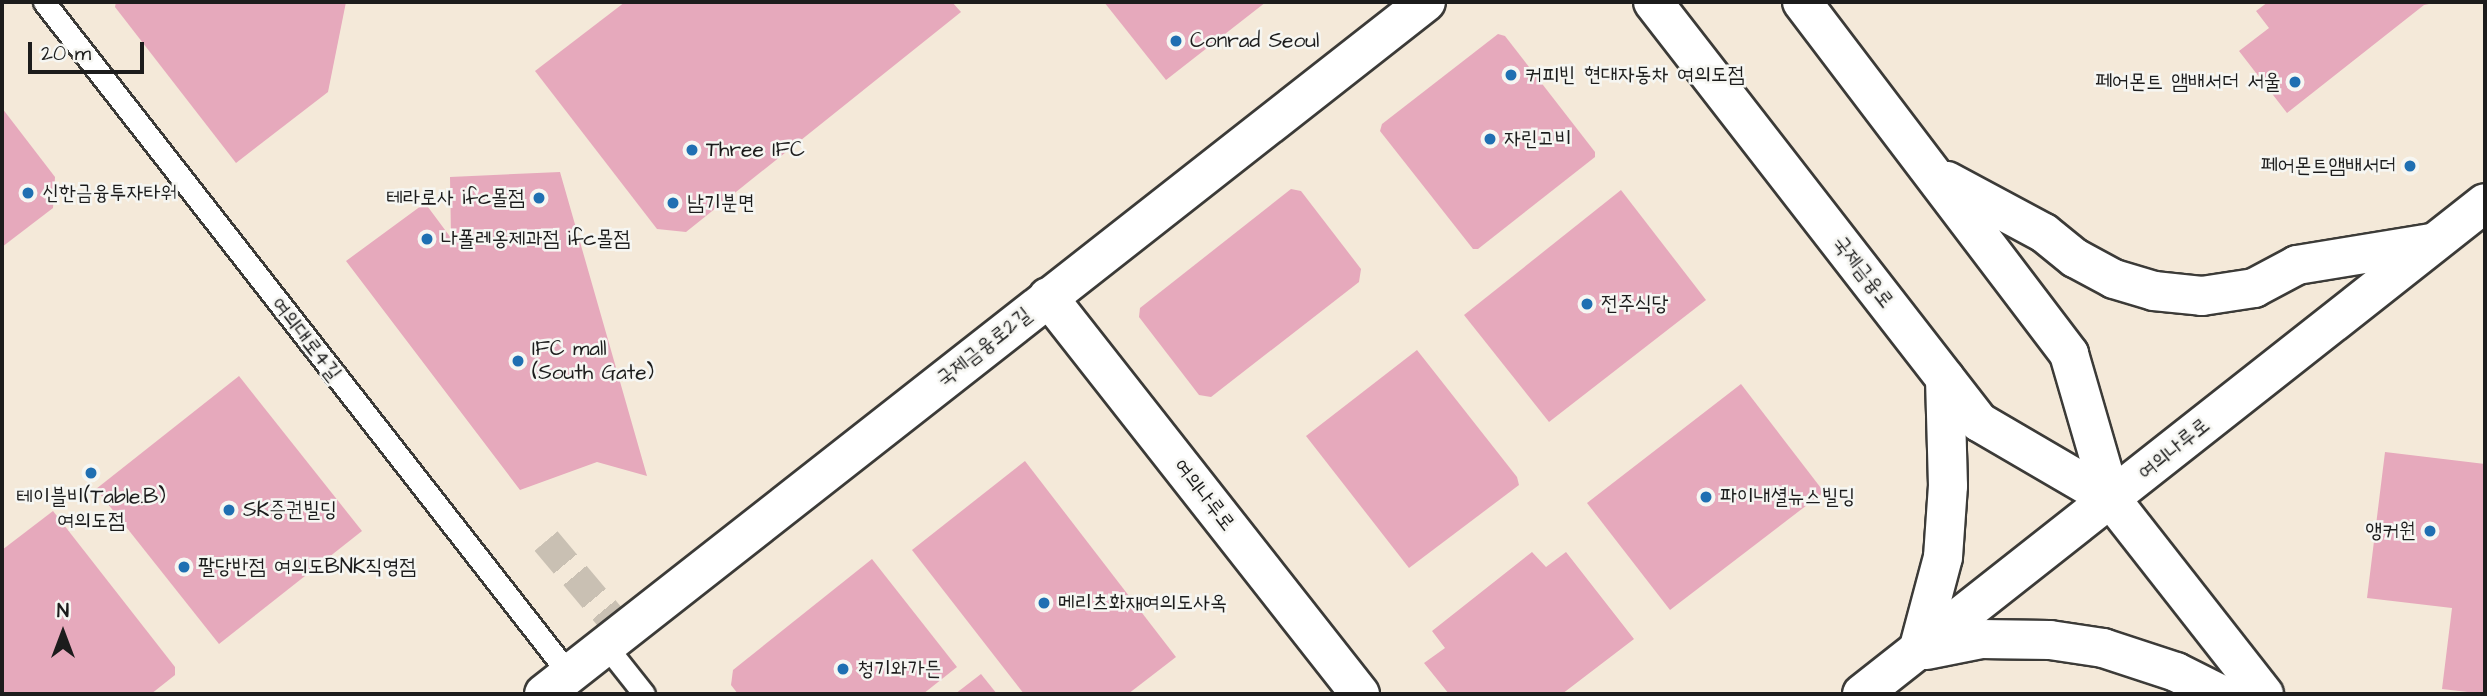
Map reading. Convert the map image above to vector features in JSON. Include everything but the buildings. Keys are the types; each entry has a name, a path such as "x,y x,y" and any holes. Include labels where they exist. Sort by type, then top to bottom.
{"street":[{"name":"국제금융로2길","path":"557,684 1426,2"},
{"name":"국제금융로","path":"1653,2 1979,422 2111,499 2264,694"},
{"name":"국제금융로","path":"1802,2 2070,354 2111,499"},
{"path":"1937,176 2045,233 2075,258 2095,269 2115,279 2154,291 2202,296 2254,288 2297,265 2433,243"},
{"name":"여의나루로","path":"1862,694 2485,203"},
{"name":"여의나루로","path":"1048,297 1360,694"},
{"path":"1945,378 1948,486 1943,557 1918,651 1981,639 2050,640 2115,652 2176,672 2220,694"}],"lane":[{"name":"여의대로4길","path":"44,2 557,684"},
{"path":"606,646 644,694"}],"tunnel":[{"path":"546,541 620,629"}],"place":[{"name":"Conrad Seoul","path":"1176,41"},
{"name":"커피빈 현대자동차 여의도점","path":"1511,75"},
{"name":"페어몬트 앰배서더 서울","path":"2295,82"},
{"name":"자린고비","path":"1490,139"},
{"name":"Three IFC","path":"692,150"},
{"name":"페어몬트앰배서더","path":"2410,166"},
{"name":"신한금융투자타워","path":"28,193"},
{"name":"테라로사 ifc몰점","path":"539,198"},
{"name":"남기분면","path":"673,203"},
{"name":"나폴레옹제과점 ifc몰점","path":"427,239"},
{"name":"전주식당","path":"1587,304"},
{"name":"IFC mall (South Gate)","path":"518,361"},
{"name":"테이블비(Table.B) 여의도점","path":"91,473"},
{"name":"파이내셜뉴스빌딩","path":"1706,497"},
{"name":"SK증권빌딩","path":"229,510"},
{"name":"앵커원","path":"2430,531"},
{"name":"팔당반점 여의도BNK직영점","path":"184,567"},
{"name":"메리츠화재여의도사옥","path":"1044,603"},
{"name":"청기와가든","path":"843,669"}]}
